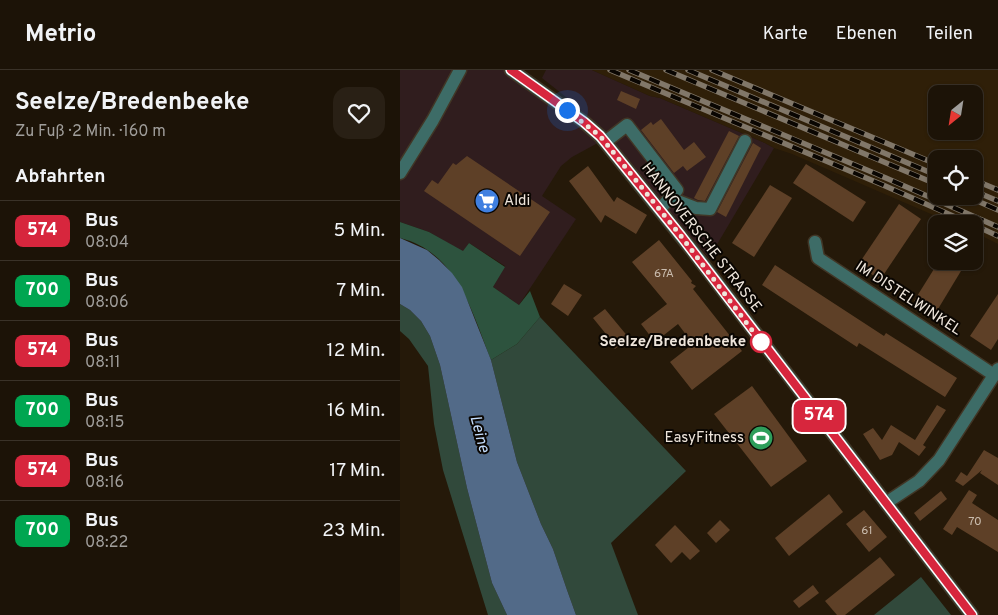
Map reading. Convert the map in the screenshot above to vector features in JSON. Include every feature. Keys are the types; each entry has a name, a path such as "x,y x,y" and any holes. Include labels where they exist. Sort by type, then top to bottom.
{"street":[{"path":"400,173 433,120 460,70"},
{"name":"HANNOVERSCHE STRASSE","path":"511,70 584,122 600,136 660,209 972,615"},
{"path":"605,142 627,125 677,190 660,209"},
{"path":"670,198 696,208 710,209 745,141"},
{"name":"IM DISTELWINKEL","path":"815,242 818,258 996,372"},
{"path":"886,504 919,481 939,460 996,372"}],"shaded area":[{"path":"400,70 508,70 606,137 576,105 542,78 546,70 592,70 774,148 709,258 607,138 572,157 561,166 542,196 576,219 519,305 493,287 505,266 469,243 463,252 429,232 400,222"},
{"path":"592,70 998,70 998,244 983,236 983,215 933,215 660,98 650,96"}],"green space":[{"path":"400,222 429,232 463,251 469,243 505,267 493,287 519,305 530,291 540,317 517,344 491,360 460,286 436,256 419,245 400,238"},
{"path":"400,304 410,310 421,321 430,336 440,365 467,488 492,583 507,615 488,615 443,470 434,424 428,366 409,339 400,331"},
{"path":"540,317 686,471 611,543 638,615 576,615 553,549 541,524 517,462 491,360 517,344"},
{"path":"921,577 951,615 874,615"}],"water":[{"name":"Leine","path":"400,238 427,250 452,273 462,287 491,360 517,462 541,524 553,549 576,615 507,615 492,583 467,488 440,365 430,336 421,321 410,310 400,304"}],"building":[{"path":"621,91 640,99 636,109 617,100"},
{"path":"661,119 684,150 694,142 706,157 687,171 683,166 674,173 641,130 651,122 653,125"},
{"path":"729,131 739,136 705,201 698,200 694,198"},
{"path":"753,143 761,148 726,217 717,212"},
{"name":"Aldi","path":"467,156 550,212 520,256 424,191 432,180 438,184 453,163 456,165"},
{"path":"806,164 866,202 853,222 793,183"},
{"path":"588,166 614,202 617,197 647,215 636,234 605,215 601,223 569,181"},
{"path":"770,185 792,198 754,257 732,243"},
{"path":"899,204 921,219 880,280 858,265"},
{"path":"659,240 692,281 691,283 696,286 693,289 742,351 692,390 670,362 693,344 678,324 655,342 641,324 667,304 632,262"},
{"path":"775,265 884,336 886,333 957,378 945,397 859,343 857,347 762,285"},
{"path":"933,270 962,270 935,314 914,301"},
{"path":"564,284 582,295 568,316 551,304"},
{"path":"998,294 998,339 991,350 970,336"},
{"path":"605,309 629,338 615,349 593,318"},
{"name":"EasyFitness","path":"752,386 807,461 771,487 714,414"},
{"path":"937,405 946,410 923,445 926,447 919,456 899,442 892,455 880,460 863,434 873,428 882,440 891,425 915,440"},
{"path":"984,450 998,458 998,485 980,473 982,470 963,486 955,481 961,472 967,476"},
{"path":"969,490 977,495 972,503 998,520 998,552 957,527 952,535 943,529"},
{"path":"941,491 947,499 920,521 914,513"},
{"path":"829,494 843,512 789,556 775,538"},
{"path":"864,510 887,537 869,552 846,524"},
{"path":"720,520 730,530 716,543 707,533"},
{"path":"675,525 700,551 690,560 682,552 671,563 655,545"},
{"path":"880,557 895,575 845,615 837,615 825,601"},
{"path":"813,585 819,593 799,608 793,601"}],"railway":[{"path":"610,70 951,215"},
{"path":"629,70 998,227"},
{"path":"666,70 928,181"},
{"path":"688,70 928,172"},
{"path":"712,70 928,161"},
{"path":"983,184 998,190"},
{"path":"983,195 998,201"},
{"path":"983,203 998,210"},
{"path":"983,229 998,236"}],"bus line":[{"name":"574","path":"511,70 584,122 600,136 681,236 972,615"}],"place":[{"name":"Aldi","path":"487,201"},
{"name":"Seelze/Bredenbeeke","path":"761,342"},
{"name":"EasyFitness","path":"761,438"}],"route":[{"path":"567,110 600,136 681,236 761,342"}]}
